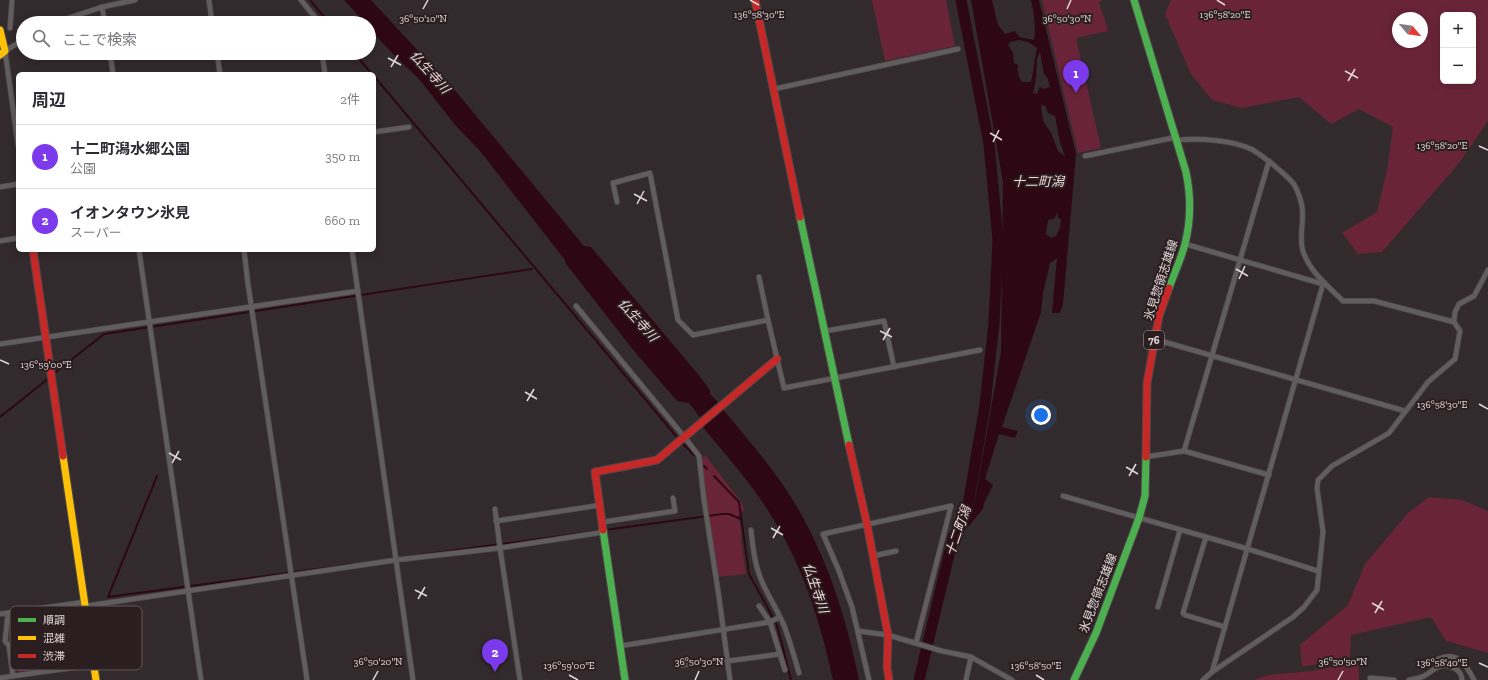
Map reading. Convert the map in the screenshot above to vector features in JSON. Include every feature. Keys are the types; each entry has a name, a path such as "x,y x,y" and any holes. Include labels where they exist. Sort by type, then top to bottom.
{"street":[{"path":"10,28 12,0"},
{"path":"75,16 102,7 135,0"},
{"path":"209,0 211,16"},
{"path":"301,0 314,16"},
{"path":"755,0 834,378 867,524 888,635 887,667 889,680"},
{"name":"氷見惣領志雄線","path":"1074,680 1096,633 1139,518 1145,496 1147,383 1159,316 1185,244 1190,212 1190,192 1186,172 1177,138 1134,0"},
{"path":"102,7 104,16"},
{"path":"0,30 2,53 16,134"},
{"path":"2,53 16,44"},
{"path":"774,89 958,49"},
{"path":"111,60 113,72"},
{"path":"218,60 220,72"},
{"path":"323,60 325,72"},
{"path":"376,132 409,127"},
{"path":"1085,156 1177,138 1194,138 1226,142 1251,150 1269,161 1295,184 1302,204 1303,251 1311,267 1324,284 1343,301 1374,302 1454,322"},
{"path":"1184,451 1269,161"},
{"path":"617,202 613,183 650,173 678,320 693,335 768,320"},
{"path":"0,187 16,184"},
{"path":"0,241 16,238"},
{"path":"1185,244 1324,284"},
{"path":"33,252 85,604"},
{"path":"139,252 201,680"},
{"path":"244,252 307,680"},
{"path":"352,252 413,680"},
{"path":"1203,680 1212,672 1293,617 1304,607 1317,590 1323,532 1317,488 1318,480 1332,466 1389,433 1428,382 1455,359 1460,331 1454,322 1454,312 1459,304 1474,296 1488,270"},
{"path":"759,277 784,388 980,350"},
{"path":"1212,672 1324,284"},
{"path":"0,344 358,291"},
{"path":"576,306 681,432"},
{"path":"825,331 884,321 894,367"},
{"path":"1154,339 1405,411"},
{"path":"625,680 605,532 595,472 657,460 693,428 777,359"},
{"path":"686,439 699,456 730,680"},
{"path":"1145,457 1184,451 1269,476"},
{"path":"1063,496 1248,549 1318,571"},
{"path":"603,522 675,511 673,498"},
{"path":"496,521 601,505"},
{"path":"870,680 852,607 839,571 823,534 951,506 916,643"},
{"path":"495,509 520,680"},
{"path":"751,530 753,553 758,570 763,585 786,631 798,673"},
{"path":"1158,607 1180,530"},
{"path":"66,606 396,560 500,548 605,532"},
{"path":"1206,537 1183,613 1185,615 1225,627"},
{"path":"873,556 896,551"},
{"path":"759,606 770,622 785,670"},
{"path":"0,614 8,613 5,641 9,646 10,654"},
{"path":"620,646 770,622 780,617"},
{"path":"858,631 888,635 942,651 971,657 1012,680"},
{"path":"682,665 780,654"},
{"path":"1440,666 1437,663 1438,659 1445,656 1455,657 1466,665 1474,680"},
{"path":"966,680 971,657"},
{"path":"1409,680 1423,677 1440,666 1448,666 1458,670 1462,680"},
{"path":"12,670 13,676"},
{"path":"0,678 56,670"},
{"path":"95,670 96,680"},
{"path":"1370,678 1394,680"}],"shaded area":[{"path":"872,0 946,0 955,46 885,61"},
{"path":"1042,0 1103,0 1099,2 1108,31 1076,38 1101,148 1078,153"},
{"path":"1171,0 1488,0 1488,121 1460,162 1382,252 1358,254 1342,233 1377,212 1387,170 1393,127 1359,109 1331,124 1299,97 1242,108 1212,100 1191,74 1165,14"},
{"path":"705,455 742,503 744,510 738,516 746,574 718,577 701,460"},
{"path":"1429,497 1462,500 1488,511 1488,653 1446,641 1431,617 1351,635 1350,657 1302,667 1300,645 1348,605 1365,564 1408,513"},
{"path":"1358,662 1359,680 1254,680 1268,675 1312,671"},
{"path":"19,670 35,670 19,672"}],"water":[{"name":"仏生寺川","path":"344,0 371,0 458,94 584,246 591,247 697,373 710,390 710,394 718,402 700,417 689,403 677,401 635,352 480,151 456,126 419,79 376,36 376,16 359,16"},
{"name":"十二町潟","path":"971,0 992,0 998,25 1005,34 1015,31 1019,37 1034,40 1035,30 1031,0 1039,0 1076,154 1063,304 1060,313 1052,313 1057,258 1050,263 1043,293 1041,312 1002,427 1018,431 1015,438 999,434 985,479 993,485 982,507 974,505 1001,352 1003,182","holes":["1019,40 1028,42 1037,48 1031,82 1022,82 1018,72 1018,65 1014,63 1013,53 1008,45 1010,42","1040,52 1044,74 1048,79 1050,87 1043,89 1040,87 1037,94 1033,93 1036,79 1037,58","1045,105 1048,113 1055,116 1060,142 1065,156 1058,151 1051,133 1043,121 1041,106","1057,212 1058,218 1061,219 1060,228 1056,236 1051,238 1046,234 1048,220 1055,218"]},
{"name":"仏生寺川","path":"722,408 780,480 812,536 823,559 840,606 859,680 833,680 817,617 793,555 772,517 756,493 701,425"}],"waterway":[{"path":"310,0 323,16"},
{"name":"十二町潟","path":"919,680 953,538 966,517 985,405 994,323 998,240 989,144 961,0"},
{"path":"360,60 370,72"},
{"path":"376,78 676,436"},
{"path":"52,375 104,334 532,269"},
{"path":"0,417 49,378"},
{"path":"683,444 694,455"},
{"path":"704,466 707,469"},
{"path":"157,476 108,597 355,564"},
{"path":"714,476 739,502 749,574 777,625 791,680"},
{"path":"966,521 978,506"},
{"path":"605,530 722,514 729,514 741,519"},
{"path":"420,555 598,531"}],"traffic: fast":[{"path":"1134,0 1186,172 1189,190 1190,208 1187,235 1182,255 1169,288"},
{"path":"800,217 849,445"},
{"path":"1074,680 1096,633 1139,518 1145,496 1146,457"},
{"path":"603,530 625,680"}],"traffic: slow":[{"path":"0,30 5,51 0,55"},
{"path":"63,456 85,606"},
{"path":"95,670 96,680"}],"traffic: jam":[{"path":"755,0 800,217"},
{"path":"33,252 63,456"},
{"path":"1146,457 1147,383 1159,316 1169,288"},
{"path":"603,530 595,472 657,460 777,359"},
{"path":"849,445 867,524 888,635 887,667 889,680"}],"place":[{"name":"十二町潟水郷公園","path":"1076,93"},
{"name":"イオンタウン氷見","path":"495,672"}]}
